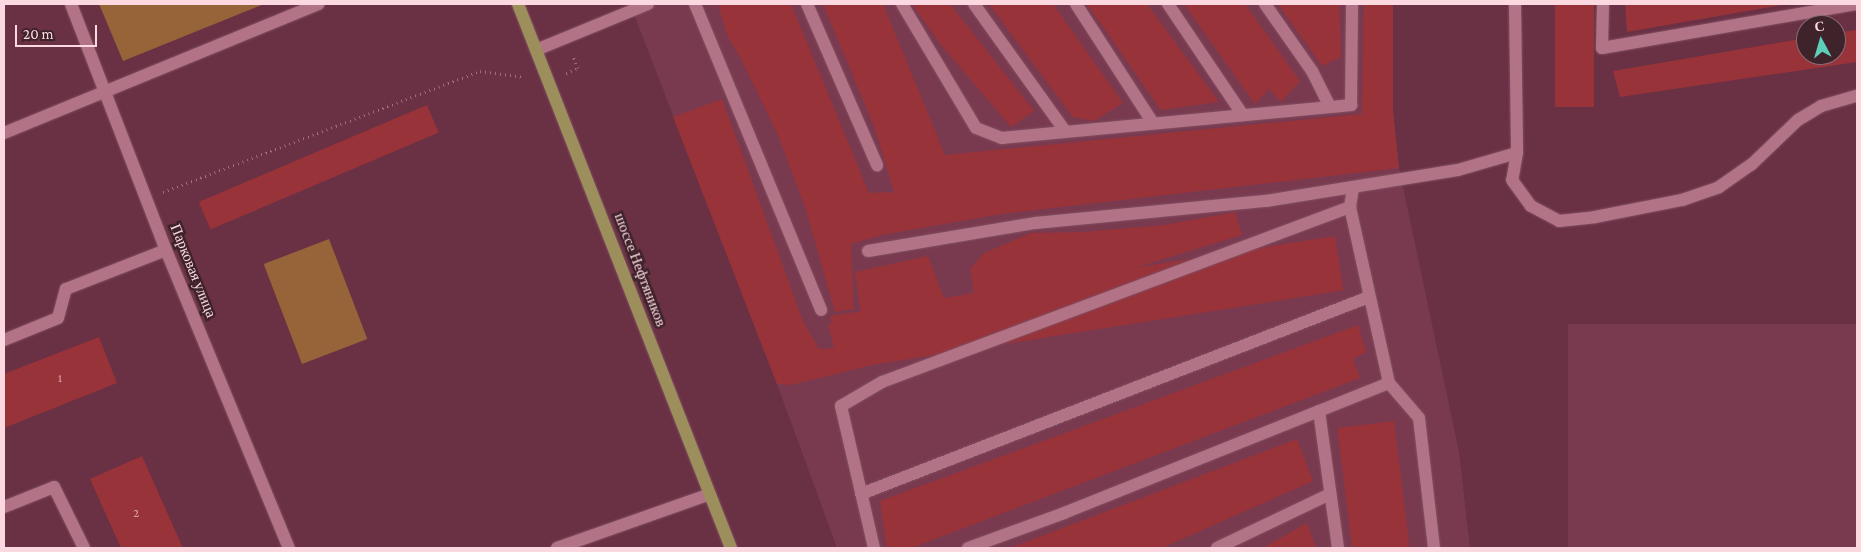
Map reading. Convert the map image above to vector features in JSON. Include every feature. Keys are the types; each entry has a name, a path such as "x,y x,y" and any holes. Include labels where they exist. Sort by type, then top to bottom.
{"main road":[{"name":"шоссе Нефтяников","path":"518,4 730,548"}],"street":[{"name":"Парковая улица","path":"70,4 106,92 166,250 289,548"},
{"path":"4,133 319,4"},
{"path":"536,50 648,4"},
{"path":"695,4 821,310"},
{"path":"807,4 877,165"},
{"path":"902,4 976,128 1002,138 1351,105 1352,4"},
{"path":"974,4 1065,131"},
{"path":"1076,4 1153,123"},
{"path":"1168,4 1244,115"},
{"path":"1265,4 1312,71 1330,107"},
{"path":"1515,4 1517,153 1512,180 1531,206 1559,221 1595,217 1682,200 1719,187 1751,165 1798,120 1821,106 1857,96"},
{"path":"1603,4 1602,48 1857,4"},
{"path":"868,251 1036,222 1266,201 1458,170 1517,153"},
{"path":"1353,187 1350,206 1389,383 1419,418 1434,548"},
{"path":"874,548 841,406 882,382 1350,206"},
{"path":"4,340 58,318 66,289 166,250"},
{"path":"861,494 1369,297"},
{"path":"968,548 1064,513 1389,383"},
{"path":"1319,411 1338,548"},
{"path":"4,507 54,487 84,548"},
{"path":"557,548 710,494"},
{"path":"1217,548 1330,494"}],"path":[{"path":"147,198 480,71 549,80 578,68 566,39"}],"shaded area":[{"path":"99,4 264,4 123,61"},
{"path":"630,4 1393,4 1393,111 1399,168 1459,452 1470,548 837,548 777,384"},
{"path":"329,239 367,339 302,364 264,264"},
{"path":"1568,324 1857,324 1857,548 1568,548"}],"building":[{"path":"718,4 791,4 869,193 894,192 874,126 823,4 883,4 945,155 1362,114 1364,4 1393,4 1393,111 1399,168 1001,214 882,235 851,244 854,309 835,312 806,210 778,135 741,59 727,35"},
{"path":"912,4 950,4 1034,111 1011,127 941,45"},
{"path":"989,4 1053,4 1123,103 1094,121 1073,117"},
{"path":"1087,4 1147,4 1219,102 1161,110"},
{"path":"1184,4 1245,4 1300,81 1281,102 1269,89 1255,104"},
{"path":"1278,4 1339,4 1341,57 1322,66"},
{"path":"1555,4 1594,4 1594,107 1555,107"},
{"path":"1625,4 1782,4 1782,5 1627,32"},
{"path":"1857,30 1857,62 1846,64 1846,32"},
{"path":"1796,40 1796,65 1837,65 1620,97 1613,71"},
{"path":"722,99 803,321 819,349 834,348 828,325 861,314 855,272 928,256 945,301 974,292 970,269 984,253 1031,233 1084,232 1164,225 1235,212 1242,235 1141,266 1064,285 953,334 872,365 791,385 777,384 673,117"},
{"path":"427,105 439,133 210,230 199,202"},
{"path":"1335,236 1344,290 839,370 830,316"},
{"path":"1358,325 1366,352 1353,359 1360,378 911,548 887,548 880,501"},
{"path":"99,337 117,383 4,428 4,374"},
{"path":"1394,421 1410,548 1352,548 1337,428"},
{"path":"1297,439 1313,481 1162,548 1010,548"},
{"path":"142,456 183,548 121,548 90,479"},
{"path":"1307,523 1316,548 1263,548"}]}
